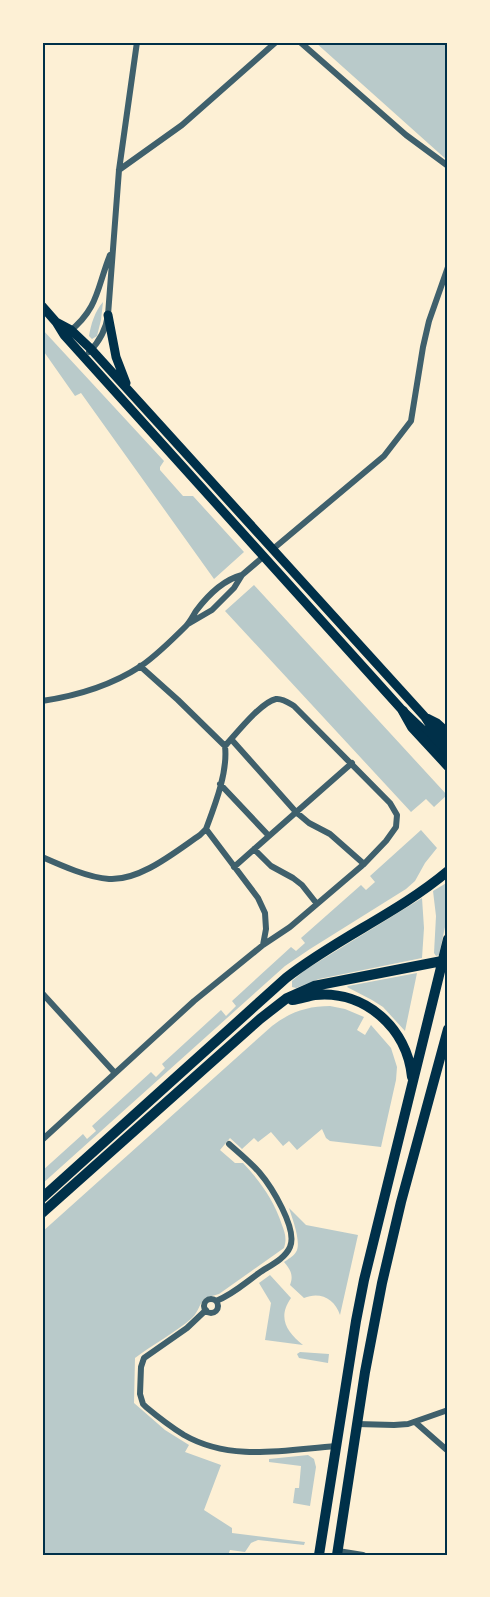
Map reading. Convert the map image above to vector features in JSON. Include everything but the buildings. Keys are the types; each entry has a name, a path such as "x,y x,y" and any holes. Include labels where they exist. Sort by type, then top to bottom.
{"main road":[{"path":"42,306 56,322 91,349 430,725 448,742"},
{"path":"108,315 116,357 129,390"},
{"path":"68,332 84,357 263,557 403,711 448,754"},
{"path":"263,557 273,549"},
{"path":"403,711 409,723 448,766"},
{"path":"425,717 434,721 448,733"},
{"path":"42,1198 286,978 406,901 448,871"},
{"path":"319,1555 364,1280 412,1085 446,961 448,939"},
{"path":"42,1214 278,1004 314,986 446,961"},
{"path":"278,1004 315,995 328,995 351,999 371,1009 388,1023 401,1041 411,1067 412,1085"},
{"path":"338,1553 357,1424 384,1273 448,1029"}],"street":[{"path":"84,357 103,333 108,315 119,170 137,42"},
{"path":"119,170 182,125 276,42"},
{"path":"300,42 406,135 448,166"},
{"path":"68,332 85,316 95,301 113,249"},
{"path":"273,549 384,456 411,421 425,338 448,267"},
{"path":"188,624 195,612 214,591 226,581 242,575 263,557"},
{"path":"42,701 94,689 140,666 188,624 212,610 237,585 242,575"},
{"path":"140,666 225,746"},
{"path":"42,857 78,872 103,879 115,879 133,876 200,835 206,829 220,784 225,762 225,746 251,717 275,699 294,706 390,802 397,815 396,827 364,864 290,927 263,945 194,1001 42,1140"},
{"path":"231,740 296,812 309,823 330,834 364,864"},
{"path":"234,867 352,764"},
{"path":"220,784 269,836"},
{"path":"206,829 258,898 265,913 266,929 263,945"},
{"path":"255,849 271,866 302,885 317,904"},
{"path":"42,993 115,1073"},
{"path":"229,1144 259,1172 266,1182 285,1215 292,1241 287,1253 282,1257 233,1292 216,1301 212,1299 207,1301 204,1305 206,1310 187,1328 144,1358 141,1367 140,1394 143,1404 183,1434 201,1443 234,1452 257,1453 336,1446"},
{"path":"357,1424 393,1425 415,1422 448,1410"},
{"path":"415,1422 448,1451"},
{"path":"338,1553 363,1555"}],"shaded area":[{"path":"315,42 448,42 448,161"},
{"path":"103,302 97,336 92,339 89,336 92,322"},
{"path":"42,329 164,461 160,470 183,496 193,496 244,552 214,579 81,393 75,396 42,349"},
{"path":"254,585 447,795 434,807 426,799 411,812 225,611"},
{"path":"421,830 437,848 415,881 285,966 42,1184 42,1171 83,1134 87,1139 96,1131 92,1126 151,1072 156,1077 165,1068 162,1064 221,1010 226,1016 236,1006 232,1001 291,947 296,951 305,943 301,938 361,885 366,890 375,882 370,876"},
{"path":"448,882 448,913 439,955 436,956 434,953 436,916 433,891"},
{"path":"422,898 424,928 422,958 319,979 296,988 292,987 292,981 305,970"},
{"path":"417,973 405,1031 383,1007 347,987 348,986"},
{"path":"330,1006 364,1017 357,1030 365,1035 371,1025 391,1048 397,1067 396,1080 381,1147 330,1141 322,1129 297,1150 289,1141 283,1146 271,1132 258,1142 254,1138 242,1149 230,1138 220,1150 235,1163 243,1163 266,1191 284,1231 284,1248 219,1294 205,1298 192,1318 135,1358 134,1403 165,1430 189,1445 185,1452 221,1465 204,1510 232,1528 232,1533 305,1542 304,1545 258,1540 251,1543 245,1552 230,1550 228,1555 42,1555 42,1232 272,1026 300,1011"},
{"path":"289,1208 306,1225 358,1235 340,1315 335,1305 326,1298 316,1295 304,1298 290,1285 291,1272 284,1262 295,1254 298,1243"},
{"path":"270,1275 291,1298 284,1318 288,1330 303,1345 265,1340 271,1303 259,1283"},
{"path":"300,1352 329,1354 328,1363 299,1358 297,1354"},
{"path":"308,1455 314,1459 316,1467 310,1506 293,1503 295,1488 299,1488 301,1466 269,1462 269,1459"}]}
